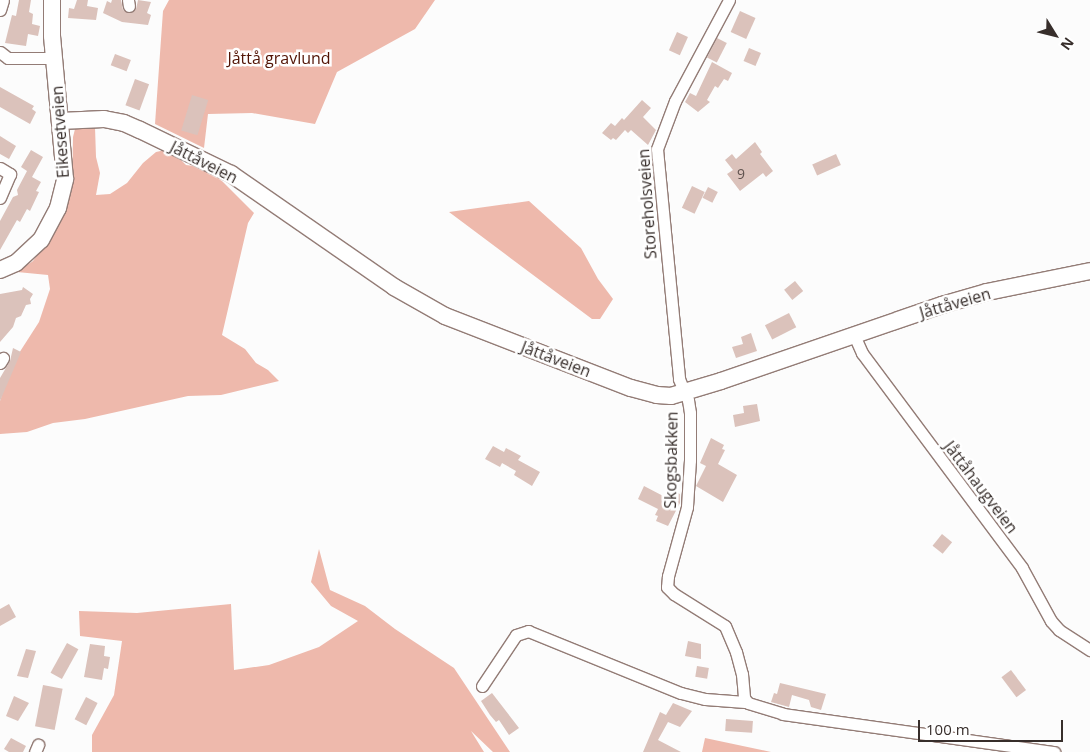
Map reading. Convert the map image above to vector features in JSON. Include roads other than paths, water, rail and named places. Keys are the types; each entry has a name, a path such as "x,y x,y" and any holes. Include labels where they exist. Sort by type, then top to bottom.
{"main road":[{"name":"Eikesetveien","path":"0,270 16,263 41,240 58,208 65,179 54,58 52,0"},
{"name":"Jåttåveien","path":"60,121 104,119 124,123 230,174 394,286 445,316 632,388 657,395 671,396 684,392 987,292 1090,271"}],"street":[{"path":"0,10 3,0"},
{"name":"Storeholsveien","path":"684,392 679,379 657,149 675,101 729,0"},
{"path":"0,52 8,58 54,58"},
{"path":"0,168 10,174 0,198"},
{"name":"Jåttåhaugveien","path":"854,335 862,353 1022,568 1051,621 1059,630 1090,650"},
{"name":"Skogsbakken","path":"684,392 690,413 690,460 687,506 667,585 674,594 724,626 732,639 739,664 745,702"},
{"path":"482,686 516,635 528,631 681,693 705,699 745,702 783,714 1054,752"}],"park label":[{"name":"Jåttå gravlund","path":"279,58"}]}
